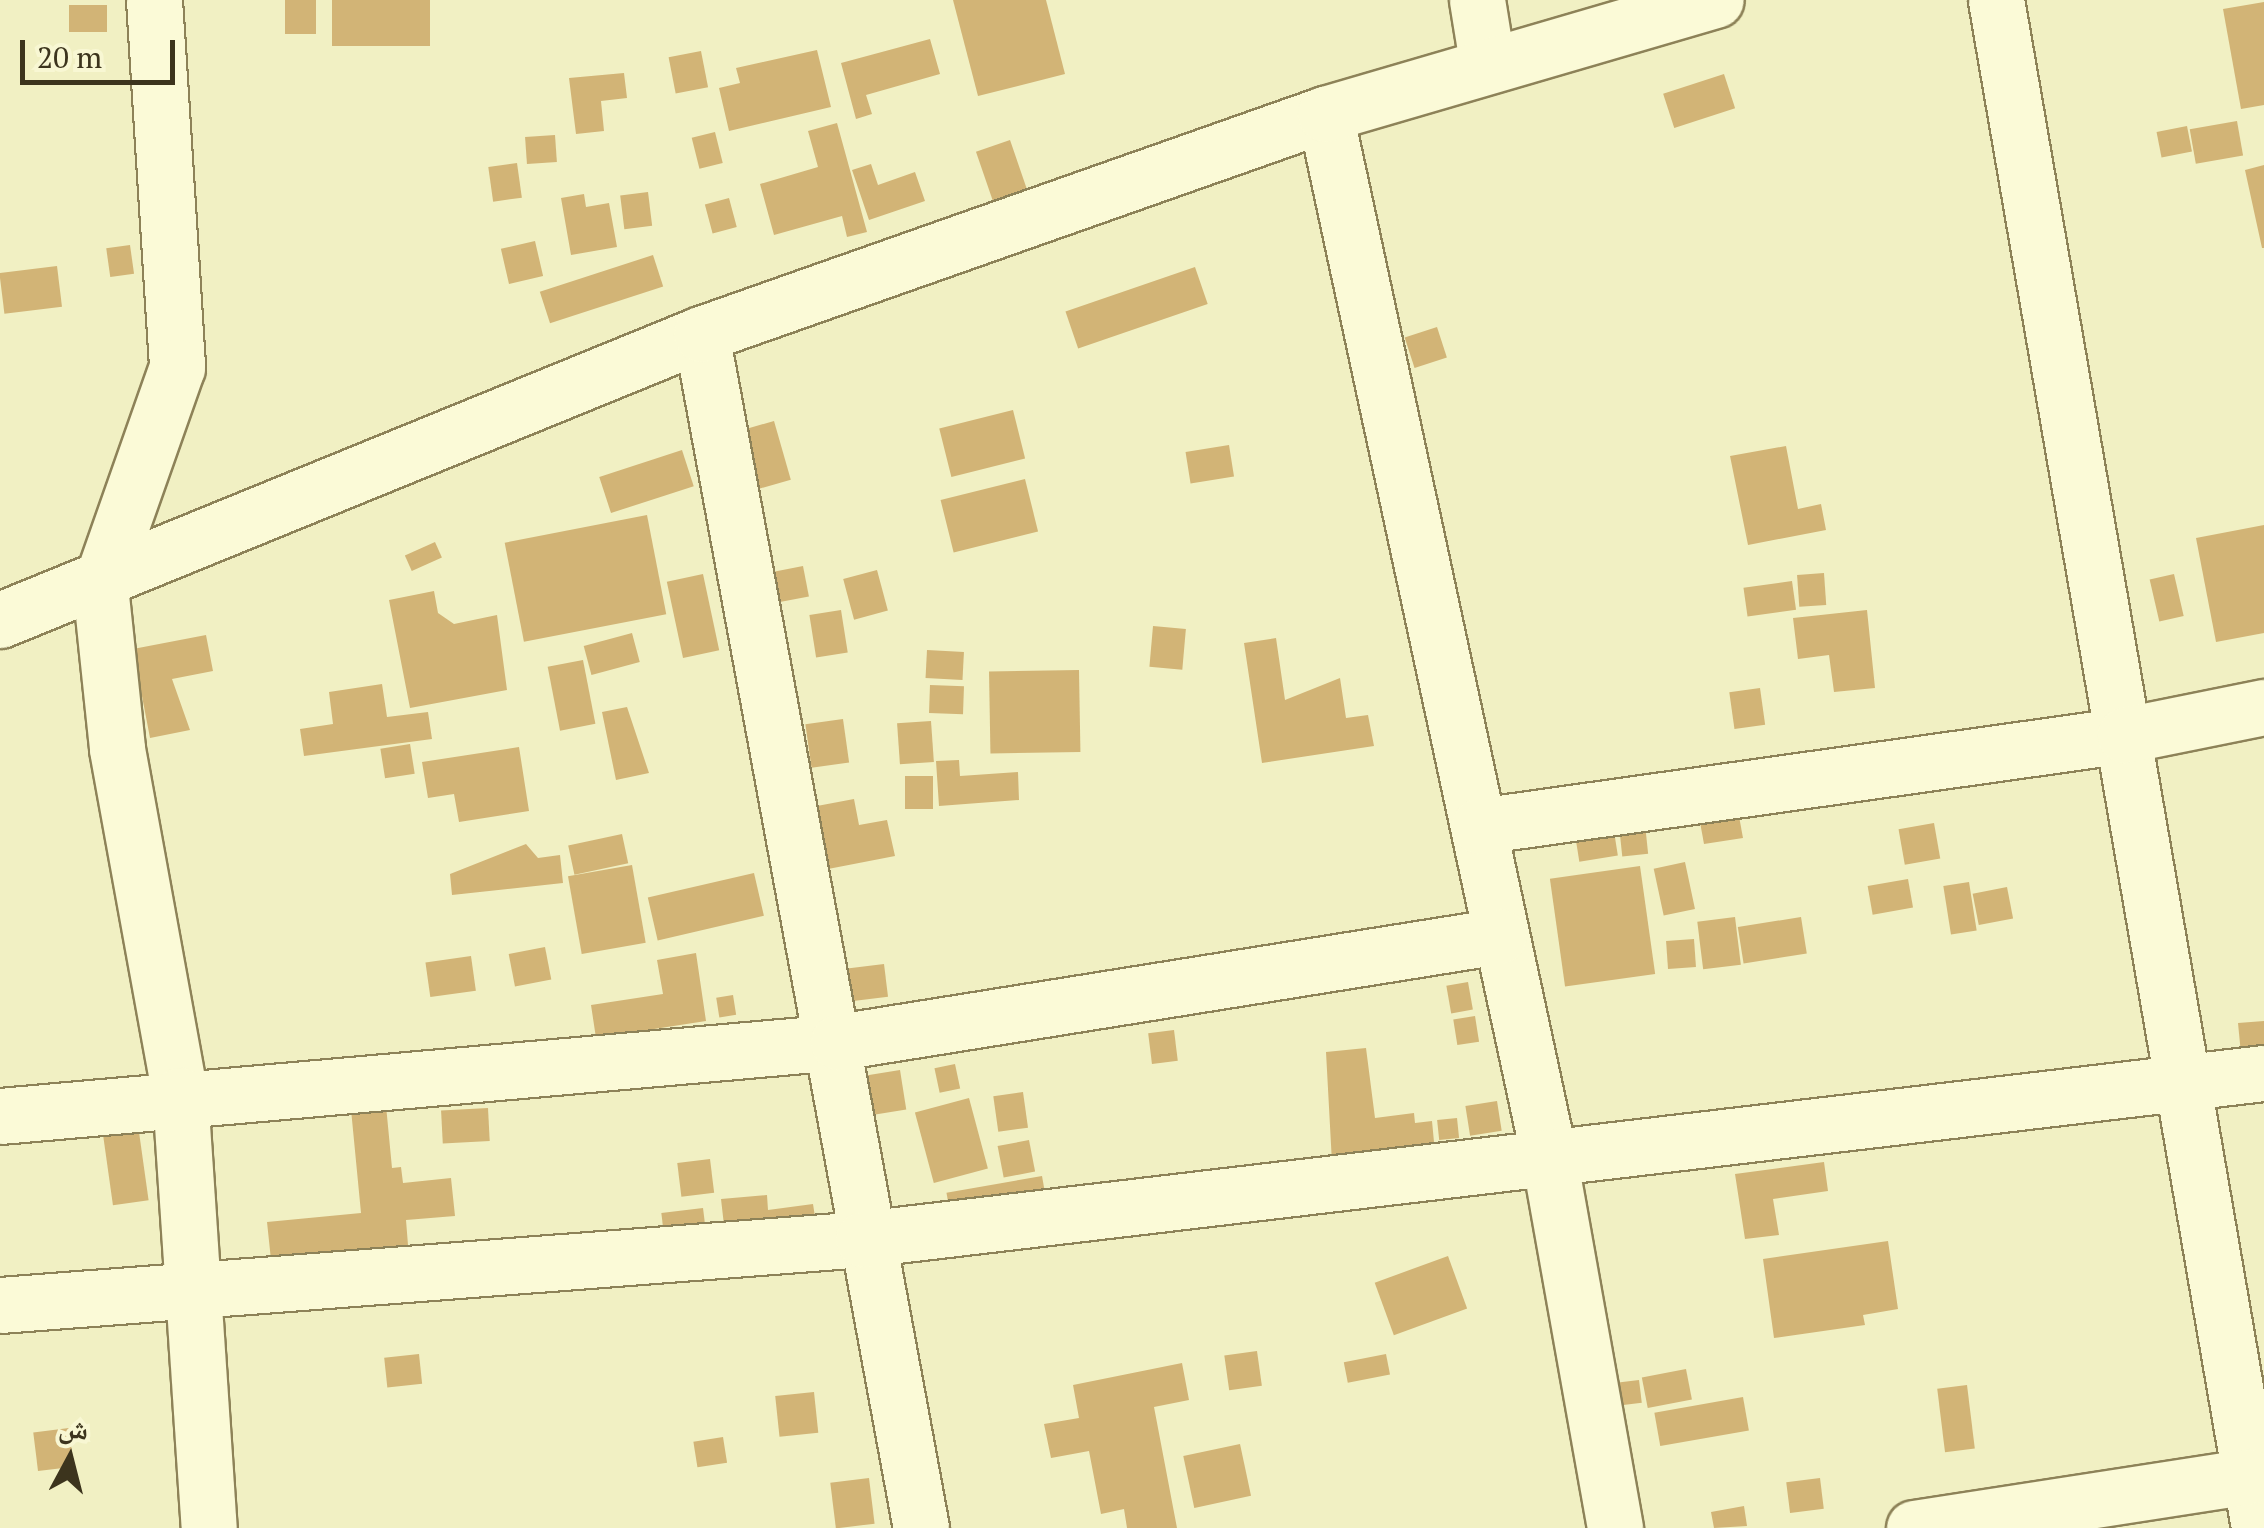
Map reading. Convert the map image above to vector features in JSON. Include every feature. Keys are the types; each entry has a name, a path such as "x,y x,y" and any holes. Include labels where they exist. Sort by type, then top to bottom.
{"street":[{"path":"154,0 177,368 100,586 116,749 180,1095 209,1528"},
{"path":"1476,0 1487,62"},
{"path":"0,620 100,586 701,334 1325,114 1487,62 1716,0"},
{"path":"1914,1528 2253,1502 2125,735 1996,0"},
{"path":"1325,114 1549,1158 1615,1528"},
{"path":"701,334 838,1042 863,1240 921,1528"},
{"path":"1479,826 2125,735 2264,706"},
{"path":"0,1116 180,1095 838,1042 1499,936"},
{"path":"0,1306 863,1240 2183,1078 2264,1074"}],"building":[{"path":"285,0 316,0 316,34 285,34"},
{"path":"332,0 430,0 430,46 332,46"},
{"path":"953,0 1046,0 1065,74 978,96"},
{"path":"2264,2 2264,105 2241,109 2223,9"},
{"path":"69,5 107,5 107,32 69,32"},
{"path":"930,39 940,74 866,95 872,114 856,119 841,63"},
{"path":"817,50 831,107 729,131 719,88 740,83 736,68"},
{"path":"701,51 708,87 676,94 669,57"},
{"path":"624,73 627,98 601,101 604,131 576,134 569,78"},
{"path":"1724,74 1735,108 1674,128 1663,94"},
{"path":"2237,121 2243,155 2196,164 2190,129"},
{"path":"837,123 867,232 847,237 842,216 774,235 760,184 818,167 808,131"},
{"path":"2187,126 2192,152 2162,157 2157,132"},
{"path":"715,132 723,163 699,169 692,138"},
{"path":"555,135 557,162 527,164 525,137"},
{"path":"1010,140 1028,193 994,205 976,152"},
{"path":"517,163 522,198 493,202 488,167"},
{"path":"871,164 878,185 915,172 925,201 869,220 852,170"},
{"path":"2264,165 2264,248 2262,248 2245,170"},
{"path":"648,192 652,226 624,229 620,195"},
{"path":"584,194 586,207 609,203 617,247 571,255 561,198"},
{"path":"729,198 737,227 713,233 705,204"},
{"path":"535,241 543,276 509,284 501,249"},
{"path":"130,245 134,274 110,277 106,248"},
{"path":"653,255 663,286 550,323 540,292"},
{"path":"57,266 62,307 4,314 0,273"},
{"path":"1195,267 1208,304 1078,348 1065,312"},
{"path":"1437,327 1447,357 1415,368 1405,338"},
{"path":"1013,410 1025,459 951,477 939,428"},
{"path":"774,421 791,480 753,490 737,432"},
{"path":"1229,445 1234,477 1191,483 1186,452"},
{"path":"1786,446 1798,509 1821,504 1826,530 1748,545 1730,456"},
{"path":"682,450 694,486 611,513 599,477"},
{"path":"1025,479 1038,531 954,552 941,500"},
{"path":"647,515 666,614 524,642 505,543"},
{"path":"2264,525 2264,633 2216,642 2196,538"},
{"path":"435,542 442,558 412,571 405,555"},
{"path":"803,566 809,596 775,603 769,573"},
{"path":"877,570 888,611 854,620 843,579"},
{"path":"1824,573 1826,605 1799,607 1797,575"},
{"path":"703,574 719,650 683,658 667,582"},
{"path":"2174,574 2184,616 2159,622 2150,580"},
{"path":"1792,581 1796,610 1748,617 1743,588"},
{"path":"434,591 438,613 454,624 497,615 507,690 410,708 389,600"},
{"path":"841,610 848,652 816,657 809,615"},
{"path":"1867,610 1875,688 1834,692 1829,655 1798,659 1793,618"},
{"path":"1153,626 1186,629 1182,670 1149,667"},
{"path":"632,633 640,662 591,675 584,646"},
{"path":"206,635 213,671 172,679 190,730 150,738 133,649"},
{"path":"1276,638 1285,700 1340,678 1346,718 1368,715 1374,746 1262,763 1244,643"},
{"path":"927,650 964,652 962,680 926,678"},
{"path":"583,660 595,724 560,731 548,667"},
{"path":"1079,670 1080,752 990,754 989,672"},
{"path":"382,684 387,717 428,712 432,739 304,756 300,729 333,724 329,692"},
{"path":"930,685 964,686 963,714 929,713"},
{"path":"1760,688 1765,725 1734,729 1729,692"},
{"path":"627,707 649,773 616,780 602,712"},
{"path":"843,719 849,763 811,768 805,724"},
{"path":"931,721 934,762 900,764 897,723"},
{"path":"410,744 415,774 385,778 380,749"},
{"path":"519,747 529,811 459,822 454,794 428,798 422,762"},
{"path":"959,760 960,776 1018,772 1019,800 939,806 936,761"},
{"path":"905,776 933,776 933,809 905,809"},
{"path":"854,799 859,825 887,820 895,856 828,869 817,806"},
{"path":"1736,800 1743,838 1704,844 1700,822"},
{"path":"1934,823 1940,858 1905,865 1899,829"},
{"path":"1645,824 1648,854 1622,857 1619,827"},
{"path":"1613,825 1618,856 1579,862 1574,831"},
{"path":"622,834 628,863 574,875 568,845"},
{"path":"526,844 538,858 560,855 563,883 452,895 450,874"},
{"path":"1685,862 1695,909 1664,916 1654,869"},
{"path":"632,865 646,943 582,954 568,876"},
{"path":"1640,866 1655,974 1565,987 1550,879"},
{"path":"754,873 764,916 658,940 648,898"},
{"path":"1908,879 1913,908 1873,915 1868,886"},
{"path":"1969,882 1977,930 1951,934 1943,886"},
{"path":"2007,887 2013,918 1979,925 1973,894"},
{"path":"1735,917 1741,965 1703,969 1697,922"},
{"path":"1801,917 1807,954 1744,964 1738,927"},
{"path":"1694,939 1696,967 1668,969 1666,941"},
{"path":"545,947 551,979 515,986 509,954"},
{"path":"696,953 706,1021 596,1038 591,1005 663,994 657,960"},
{"path":"471,956 476,991 430,997 425,962"},
{"path":"884,964 888,997 851,1001 847,969"},
{"path":"1468,982 1473,1010 1451,1013 1446,986"},
{"path":"733,995 736,1015 719,1017 716,998"},
{"path":"1475,1016 1479,1042 1457,1045 1453,1019"},
{"path":"2264,1021 2264,1051 2241,1054 2238,1023"},
{"path":"1174,1030 1178,1061 1152,1064 1148,1033"},
{"path":"1366,1048 1375,1118 1414,1113 1415,1123 1432,1121 1434,1142 1332,1163 1326,1052"},
{"path":"955,1064 960,1088 940,1093 934,1068"},
{"path":"900,1070 906,1110 871,1115 864,1076"},
{"path":"1023,1092 1028,1128 998,1132 993,1096"},
{"path":"385,1095 392,1168 401,1167 403,1183 451,1178 455,1216 406,1220 410,1270 271,1260 267,1222 361,1213 350,1099"},
{"path":"969,1098 988,1169 934,1183 915,1112"},
{"path":"1497,1101 1502,1131 1470,1136 1465,1106"},
{"path":"488,1108 490,1141 443,1143 441,1110"},
{"path":"1457,1118 1459,1138 1439,1140 1437,1120"},
{"path":"139,1132 149,1200 113,1205 103,1137"},
{"path":"1029,1140 1035,1171 1004,1178 998,1146"},
{"path":"710,1159 714,1193 681,1197 677,1163"},
{"path":"1824,1162 1828,1191 1773,1199 1779,1235 1745,1239 1735,1174"},
{"path":"1042,1176 1048,1209 952,1226 946,1193"},
{"path":"767,1195 768,1210 813,1204 816,1223 725,1234 721,1199"},
{"path":"703,1208 706,1234 664,1239 661,1213"},
{"path":"1888,1241 1898,1309 1863,1315 1865,1325 1774,1338 1763,1259"},
{"path":"1448,1256 1467,1309 1394,1335 1375,1283"},
{"path":"1257,1351 1262,1386 1229,1390 1224,1356"},
{"path":"419,1354 422,1384 387,1387 384,1358"},
{"path":"1386,1354 1390,1375 1348,1383 1344,1362"},
{"path":"1182,1363 1189,1400 1154,1407 1177,1528 1127,1528 1124,1509 1101,1514 1089,1451 1051,1458 1044,1424 1079,1418 1073,1385"},
{"path":"1686,1369 1692,1399 1648,1408 1642,1378"},
{"path":"1639,1380 1642,1403 1613,1406 1610,1384"},
{"path":"1967,1385 1975,1449 1945,1452 1937,1389"},
{"path":"814,1392 818,1433 779,1437 775,1396"},
{"path":"1743,1397 1749,1430 1660,1446 1654,1413"},
{"path":"69,1428 74,1467 38,1471 33,1432"},
{"path":"723,1437 727,1463 697,1467 693,1442"},
{"path":"1240,1444 1251,1496 1194,1508 1183,1456"},
{"path":"869,1478 875,1524 836,1528 830,1483"},
{"path":"1820,1478 1824,1509 1790,1513 1786,1482"},
{"path":"1744,1506 1747,1526 1714,1528 1711,1512"}]}
